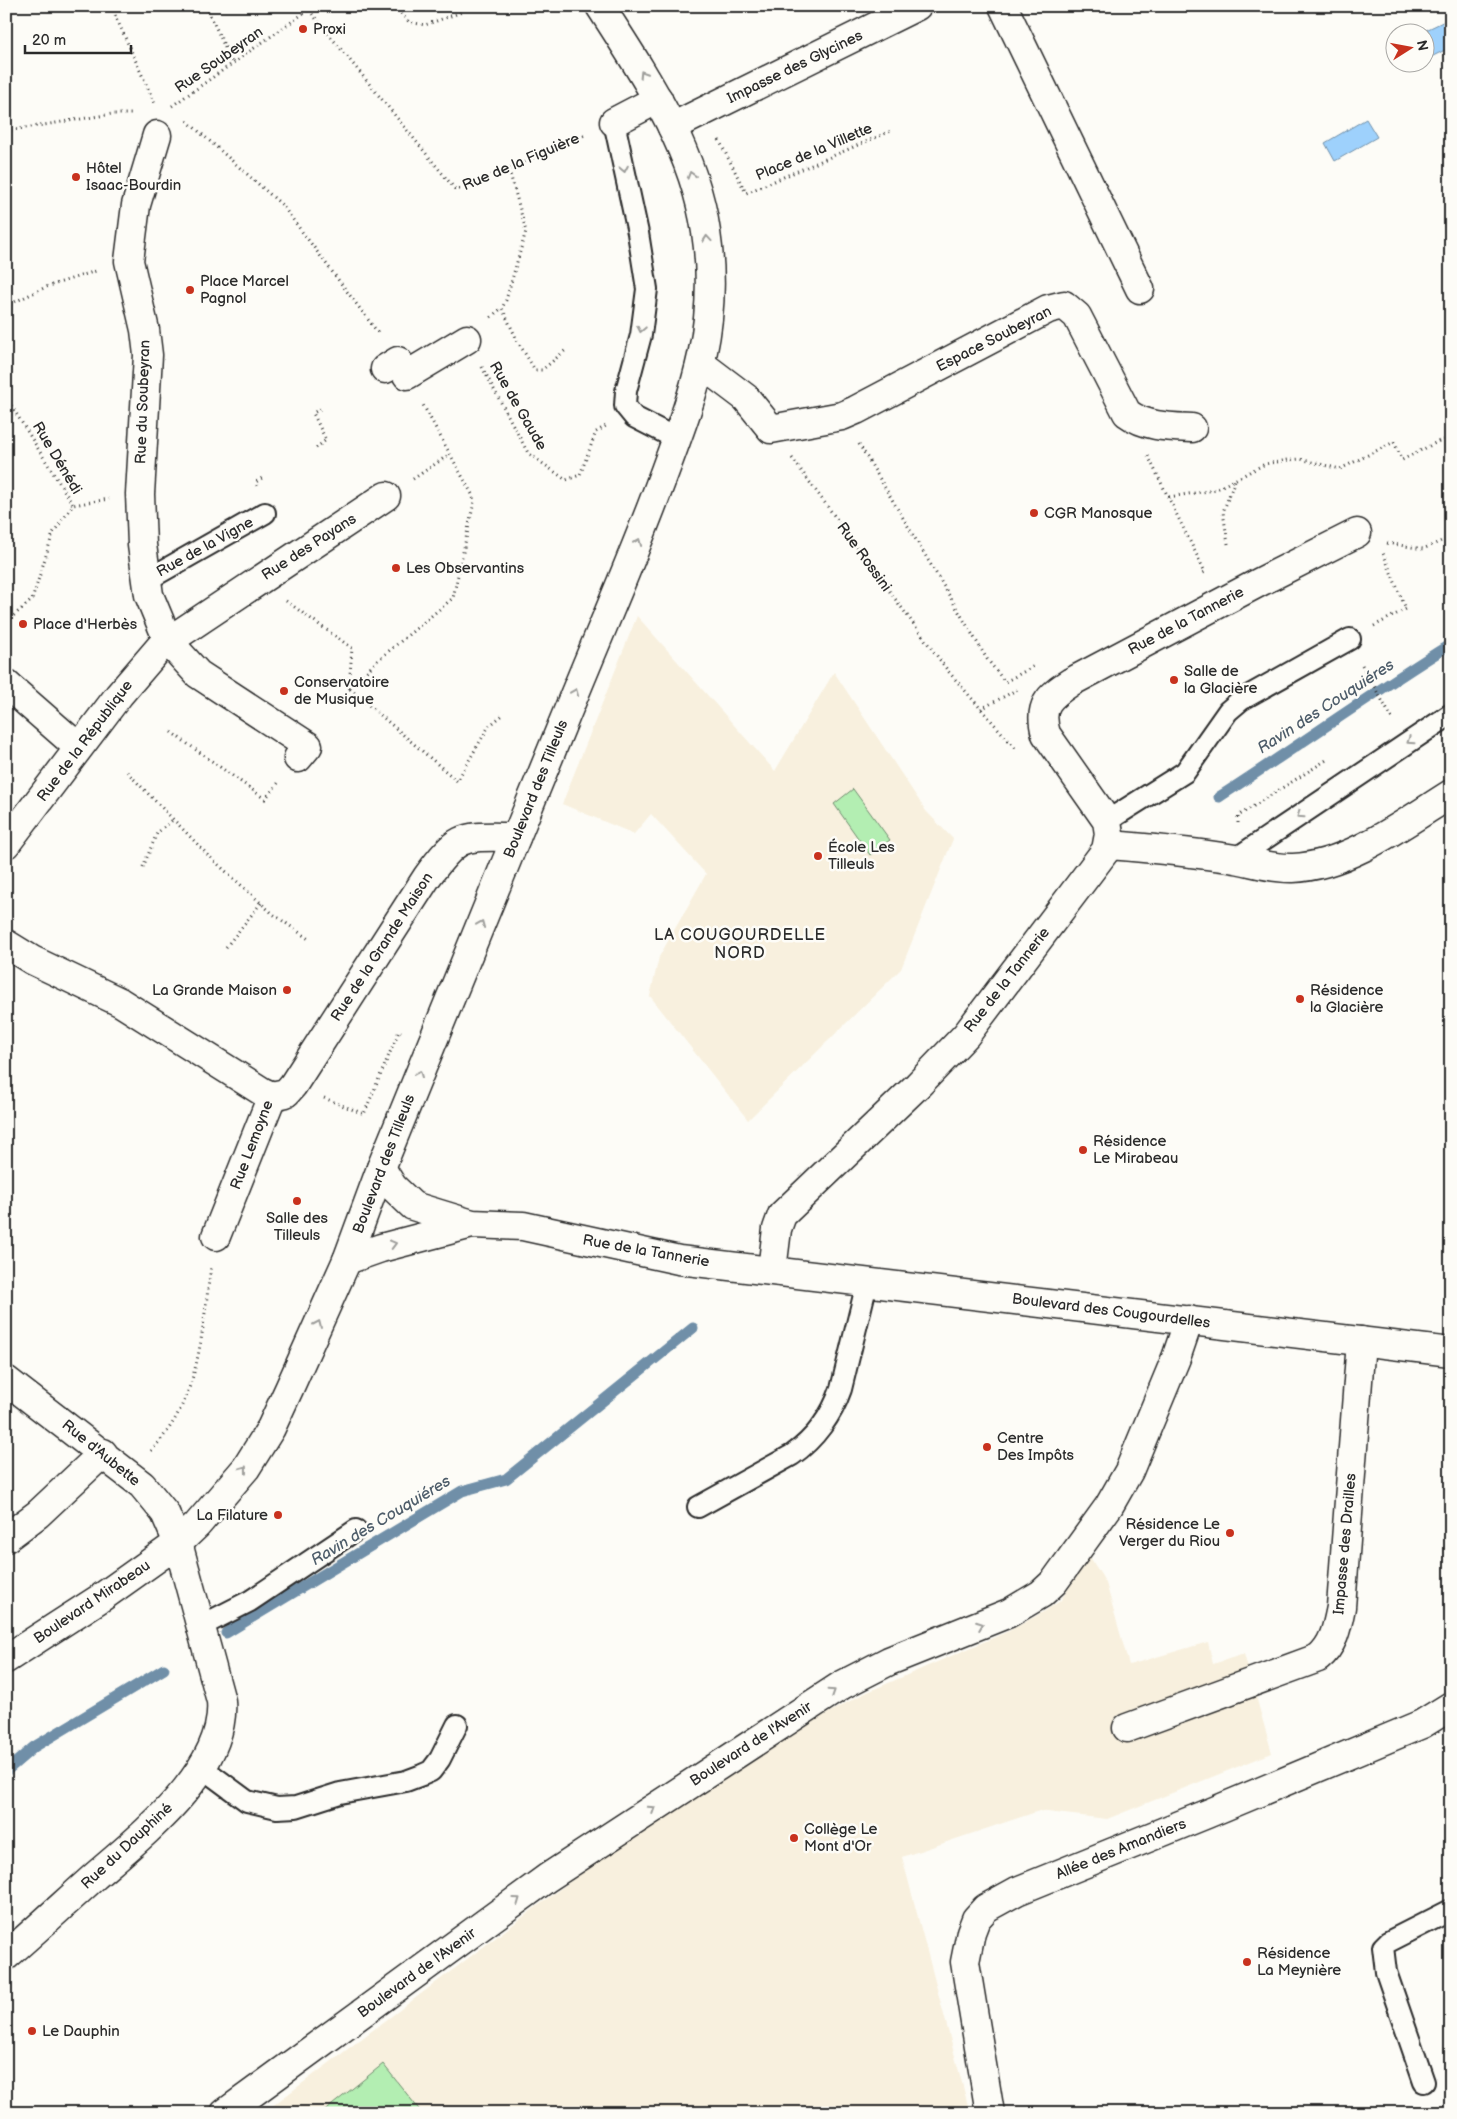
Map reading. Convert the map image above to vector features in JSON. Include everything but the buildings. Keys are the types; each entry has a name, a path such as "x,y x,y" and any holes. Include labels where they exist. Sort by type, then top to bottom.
{"street":[{"name":"Boulevard des Tilleuls","path":"178,1543 197,1525 246,1468 271,1428 347,1260 381,1168 650,512 692,397 708,332 709,277 706,230 689,167 672,126 658,99 600,6"},
{"name":"Impasse des Glycines","path":"672,126 918,6"},
{"path":"1003,6 1140,289"},
{"path":"614,122 658,99"},
{"name":"Rue du Soubeyran","path":"160,119 138,197 129,260 145,330 148,354 140,494 145,581 168,641 198,674 308,746 298,758"},
{"name":"Espace Soubeyran","path":"771,429 842,416 1048,309 1064,305 1077,316 1127,413"},
{"path":"397,368 467,339"},
{"path":"701,364 746,398 771,429"},
{"path":"1127,413 1134,418 1156,425 1192,428"},
{"name":"Rue des Payans","path":"168,641 386,496"},
{"name":"Rue de la Tannerie","path":"472,1224 523,1226 679,1260 772,1270 777,1229 782,1215 924,1079 966,1035 1103,854 1107,833 1046,734 1042,722 1043,711 1049,699 1070,682 1260,582 1370,538"},
{"name":"Rue de la République","path":"6,844 118,695 168,641"},
{"path":"6,684 78,746"},
{"path":"1107,833 1181,851 1235,859 1259,866 1293,868 1333,859 1382,837 1451,794"},
{"name":"Rue de la Grande Maison","path":"283,1090 427,877 447,851 458,842 471,837 516,837"},
{"name":"Rue Lemoyne","path":"6,944 32,960 120,1002 262,1092 283,1090"},
{"name":"Rue Lemoyne","path":"216,1236 283,1090"},
{"path":"381,1168 393,1187 413,1206 472,1224"},
{"path":"347,1260 389,1246 472,1224"},
{"name":"Boulevard des Cougourdelles","path":"772,1270 1451,1352"},
{"name":"Boulevard de l'Avenir","path":"225,2113 547,1878 842,1685 889,1661 1009,1613 1041,1594 1073,1558 1109,1506 1129,1471 1156,1409 1189,1320"},
{"name":"Impasse des Drailles","path":"1127,1728 1318,1658 1326,1651 1338,1627 1341,1607 1361,1341"},
{"name":"Rue d'Aubette","path":"6,1380 142,1485 165,1512 178,1543"},
{"path":"6,1538 38,1514 103,1453"},
{"name":"Rue du Dauphiné","path":"6,1956 154,1824 194,1779 213,1747 221,1724 221,1701 178,1543"},
{"name":"Boulevard Mirabeau","path":"6,1660 102,1597 178,1543"},
{"name":"Allée des Amandiers","path":"990,2113 965,1962 971,1932 976,1919 986,1908 1017,1891 1208,1814 1449,1711"}],"lane":[{"path":"614,122 638,233 647,290 641,335 624,399 628,412 677,439"},
{"name":"Rue de la Vigne","path":"145,581 265,513"},
{"path":"1107,833 1185,772 1228,711 1241,700 1350,639"},
{"path":"1235,859 1451,714"},
{"path":"698,1508 792,1455 802,1448 821,1427 836,1402 841,1388 867,1282"},
{"path":"203,1633 356,1530"},
{"path":"201,1766 247,1801 277,1808 296,1806 340,1793 406,1781 431,1771 440,1759 458,1725"},
{"path":"1424,2082 1386,1972 1383,1946 1451,1910"}],"path":[{"path":"111,6 160,119"},
{"path":"206,6 233,65"},
{"name":"Rue Soubeyran","path":"160,119 314,6"},
{"path":"394,6 409,22 425,25 462,12"},
{"name":"Rue de la Figuière","path":"309,10 455,189 461,189 509,170 614,122"},
{"name":"Place de la Villette","path":"704,111 746,193 891,131"},
{"path":"6,131 112,114 140,114"},
{"path":"467,339 502,308 526,231 509,170"},
{"path":"6,306 46,287 129,260"},
{"path":"502,308 518,342 535,370 542,370 568,349"},
{"name":"Rue de Gaude","path":"467,339 528,453 566,480 580,475 596,432 628,412"},
{"name":"Rue Dénédi","path":"6,397 73,505"},
{"path":"316,448 326,440 313,413 320,409"},
{"path":"1127,413 1205,572 1198,576"},
{"path":"842,416 987,658 1005,682 1040,662"},
{"name":"Rue Rossini","path":"771,429 948,670 1017,750"},
{"path":"1168,497 1215,490 1265,464 1288,460 1300,459 1340,469 1394,442 1402,460 1451,435"},
{"path":"386,496 450,454"},
{"path":"1228,544 1223,512 1236,479"},
{"path":"6,622 32,600 53,533 73,505 140,494"},
{"path":"1370,538 1423,549 1451,537"},
{"path":"1381,549 1402,595"},
{"path":"259,580 352,648 349,689 457,781 489,726 504,714"},
{"path":"1366,674 1397,726"},
{"path":"171,732 265,799"},
{"path":"127,772 210,857 273,914 310,940"},
{"path":"143,867 157,833 174,819"},
{"path":"226,946 262,903"},
{"path":"283,1090 364,1114 378,1080"},
{"path":"130,1475 168,1433 189,1394 197,1360 216,1236"}],"shaded area":[{"name":"École Les Tilleuls","path":"637,616 775,771 834,672 926,811 953,839 901,969 748,1120 650,996 659,957 706,874 651,814 634,834 562,804"},
{"name":"Collège Le Mont d'Or","path":"1090,1557 1106,1583 1129,1665 1208,1642 1213,1664 1244,1654 1272,1753 1107,1819 1039,1811 902,1857 970,2113 263,2113 560,1889 692,1793 767,1746 863,1694 1009,1631 1045,1611 1060,1601"}],"green space":[{"path":"853,789 890,840 870,855 834,804"},
{"path":"383,2064 422,2113 322,2113"}],"water":[{"path":"1451,18 1451,47 1434,56 1434,26"},
{"path":"1366,119 1377,137 1335,161 1325,143"}],"waterway":[{"name":"Ravin des Couquiéres","path":"1219,797 1451,644"},
{"name":"Ravin des Couquiéres","path":"226,1633 462,1491 506,1479 693,1328"},
{"name":"Ravin des Couquiéres","path":"6,1771 34,1747 164,1669"}],"place":[{"name":"Proxi","path":"303,29"},
{"name":"Hôtel Isaac-Bourdin","path":"76,177"},
{"name":"Place Marcel Pagnol","path":"190,290"},
{"name":"CGR Manosque","path":"1034,513"},
{"name":"Les Observantins","path":"396,568"},
{"name":"Place d'Herbès","path":"23,624"},
{"name":"Salle de la Glacière","path":"1174,680"},
{"name":"Conservatoire de Musique","path":"284,691"},
{"name":"École Les Tilleuls","path":"818,856"},
{"name":"La Grande Maison","path":"287,990"},
{"name":"Résidence la Glacière","path":"1300,999"},
{"name":"Résidence Le Mirabeau","path":"1083,1150"},
{"name":"Salle des Tilleuls","path":"297,1201"},
{"name":"Centre Des Impôts","path":"987,1447"},
{"name":"La Filature","path":"278,1515"},
{"name":"Résidence Le Verger du Riou","path":"1230,1533"},
{"name":"Collège Le Mont d'Or","path":"794,1838"},
{"name":"Résidence La Meynière","path":"1247,1962"},
{"name":"Le Dauphin","path":"32,2031"}],"district":[{"name":"LA COUGOURDELLE NORD","path":"740,944"}]}
